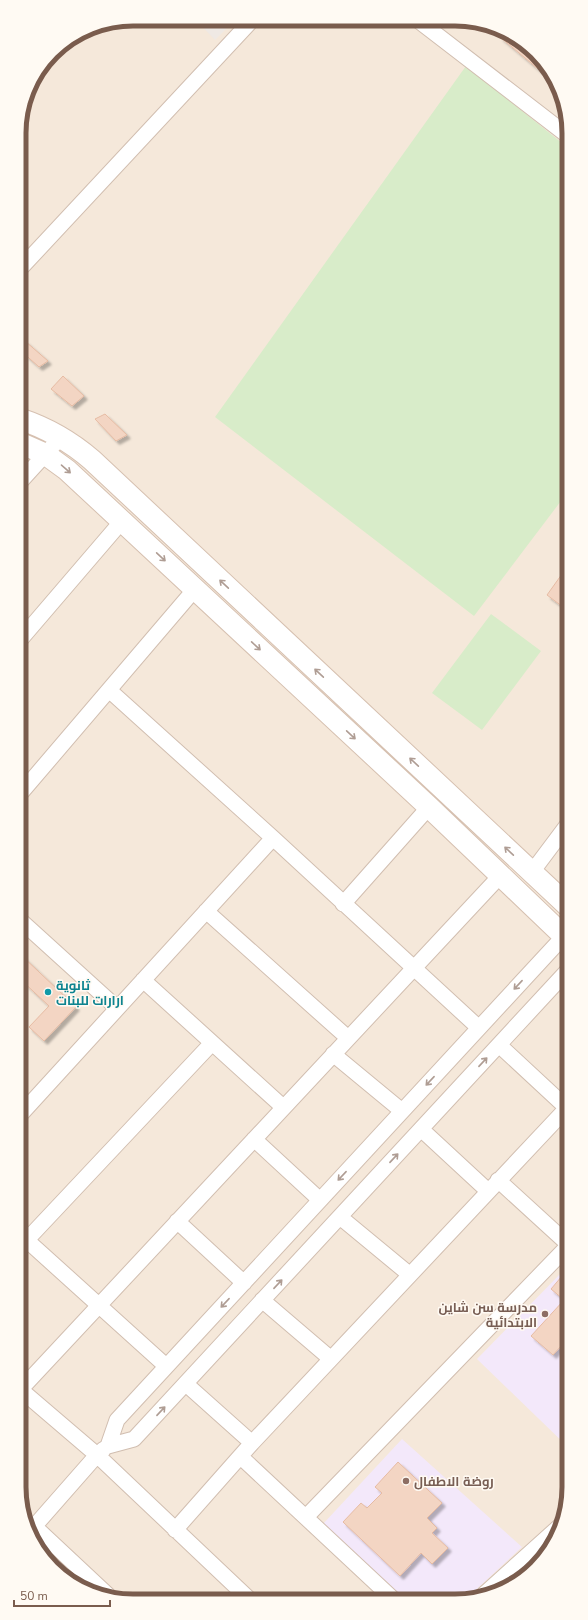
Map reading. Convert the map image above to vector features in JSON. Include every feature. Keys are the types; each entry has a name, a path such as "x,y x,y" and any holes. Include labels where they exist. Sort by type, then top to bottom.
{"street":[{"path":"26,264 246,26"},
{"path":"425,26 562,131"},
{"path":"26,421 61,437 92,460 562,900"},
{"path":"26,475 61,437"},
{"path":"26,446 45,454 67,470 429,807 562,934"},
{"path":"26,633 122,521"},
{"path":"26,787 195,589"},
{"path":"109,690 273,838 478,1028"},
{"path":"343,904 429,807"},
{"path":"472,848 488,832"},
{"path":"532,872 562,832"},
{"path":"26,1103 117,1008 273,838"},
{"path":"26,1384 500,876"},
{"path":"206,911 348,1038"},
{"path":"26,925 117,1008"},
{"path":"34,1526 102,1451 117,1420 478,1028 536,966 562,942"},
{"path":"536,966 556,984"},
{"path":"102,1451 134,1439 562,977"},
{"path":"143,980 283,1107"},
{"path":"26,1237 212,1043"},
{"path":"499,1045 562,1103"},
{"path":"333,1054 402,1111"},
{"path":"175,1530 252,1443 562,1113"},
{"path":"421,1129 488,1191"},
{"path":"254,1139 320,1200"},
{"path":"498,1180 562,1239"},
{"path":"340,1217 410,1274"},
{"path":"177,1221 244,1283"},
{"path":"26,1243 166,1366"},
{"path":"306,1517 562,1251"},
{"path":"262,1300 331,1359"},
{"path":"186,1384 252,1443"},
{"path":"26,1393 102,1451 175,1530 244,1594"},
{"path":"241,1457 389,1594"},
{"path":"34,1528 101,1589"},
{"path":"492,1587 551,1534"}],"shaded area":[{"path":"202,26 229,26 215,40"},
{"path":"462,26 476,28 502,37 531,57 551,86 560,112 562,133 562,1494 560,1508 554,1528 544,1546 535,1557 508,1580 496,1586 476,1592 455,1594 133,1594 112,1592 92,1586 80,1580 57,1563 40,1540 34,1528 28,1508 26,1494 26,126 34,92 48,68 63,53 80,40 105,30 119,27"},
{"name":"مدرسة سن شاين الابتدائية","path":"562,1272 562,1441 477,1359"},
{"name":"روضة الاطفال","path":"402,1439 522,1547 473,1592 400,1594 323,1524"}],"green space":[{"path":"466,66 562,143 562,500 474,616 215,417"},
{"path":"491,614 541,651 482,730 432,693"}],"building":[{"path":"500,37 514,44 531,57 544,74"},
{"path":"26,342 48,361 39,367 26,355"},
{"path":"63,376 84,396 72,406 51,389"},
{"path":"105,414 127,435 116,441 95,419"},
{"path":"562,574 562,606 547,595"},
{"name":"ثانوية ارارات للبنات","path":"26,960 76,1007 44,1041 29,1027 49,1006 26,985"},
{"path":"562,1276 562,1298 551,1289"},
{"path":"562,1302 562,1345 553,1355 531,1336"},
{"path":"398,1462 442,1503 427,1518 437,1528 432,1533 448,1548 432,1564 421,1553 400,1576 343,1522 361,1503 367,1508 382,1493 375,1487"}],"place":[{"name":"ثانوية ارارات للبنات","path":"48,992"},
{"name":"مدرسة سن شاين الابتدائية","path":"545,1314"},
{"name":"روضة الاطفال","path":"406,1481"}]}
